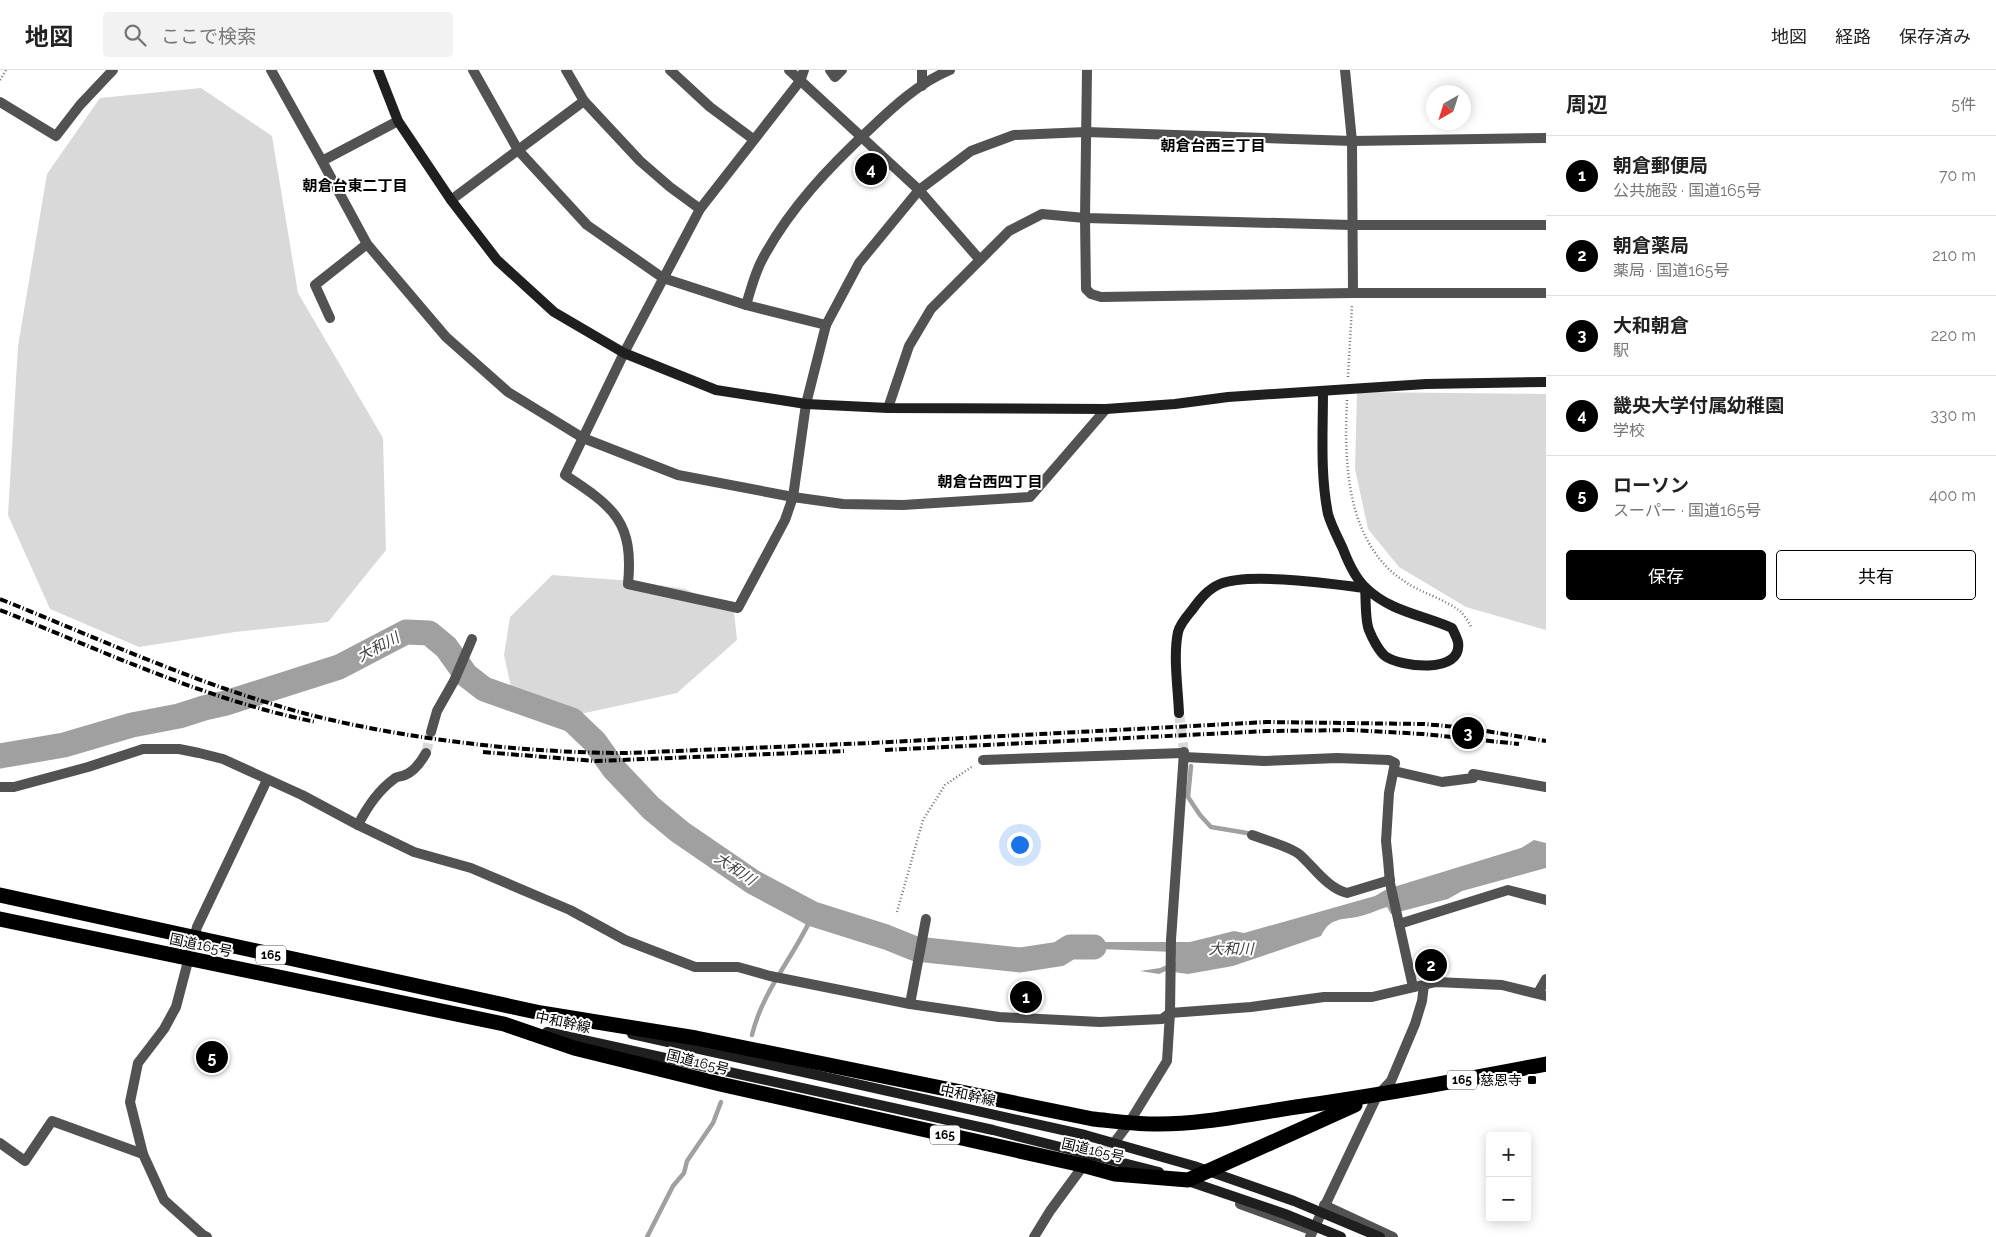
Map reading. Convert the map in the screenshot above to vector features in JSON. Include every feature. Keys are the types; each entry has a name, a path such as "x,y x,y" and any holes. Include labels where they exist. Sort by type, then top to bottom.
{"highway":[{"name":"国道165号","path":"0,895 541,1013 696,1038 1093,1119 1129,1123 1155,1124 1204,1120 1377,1096 1546,1064"},
{"name":"国道165号","path":"0,918 504,1024 574,1048 710,1082 1086,1162 1115,1174 1188,1180 1377,1096"}],"street":[{"path":"0,102 56,136 80,105 113,70"},
{"path":"271,70 367,244 446,337 508,392 584,438 678,475 793,497 843,504 903,505 1030,497 1106,409"},
{"path":"378,70 398,121 451,200 497,260 554,312 624,353 716,390 806,404 888,408 1106,409 1175,404 1228,397 1426,384 1546,382"},
{"path":"473,70 518,150 587,225 663,278 746,305 826,325"},
{"path":"566,70 584,101 640,161 670,187 700,209"},
{"path":"670,70 710,106 753,140"},
{"path":"789,70 920,190 980,260"},
{"path":"804,70 800,81 700,209 624,353 565,475 601,500 614,514 627,537 630,560 628,584 738,608 785,520 793,497 806,404 826,325 859,263 920,190 971,151 1014,135 1086,132 1352,141 1546,138"},
{"path":"830,70 835,77 842,70"},
{"path":"922,70 922,86"},
{"path":"746,305 762,259 786,219 817,181 861,136 896,104 938,75 950,70"},
{"path":"1088,70 1084,218 1086,289 1091,294 1101,297 1353,293 1546,294"},
{"path":"1345,70 1352,141 1351,225 1353,293"},
{"path":"451,200 584,101"},
{"path":"322,161 398,121"},
{"path":"888,408 909,346 931,309 1009,231 1042,214 1084,218 1351,225 1546,224"},
{"path":"330,318 315,285 367,244"},
{"path":"1323,391 1324,477 1328,515 1348,562 1365,588 1388,604 1409,614 1452,628 1458,643 1455,656 1448,662 1433,667 1395,662 1383,655 1368,628 1365,588"},
{"path":"1179,713 1178,631 1201,598 1210,590 1221,584 1242,580 1321,583 1365,588"},
{"path":"431,732 437,711 454,681 472,639"},
{"path":"0,787 14,787 144,749 179,749 199,753 223,759 319,804 414,852 471,868 570,910 625,940 695,968 738,967 770,976 910,1004 999,1017 1100,1022 1162,1019 1170,1013 1251,1007 1324,997 1372,997 1436,982 1502,985 1542,994 1546,979"},
{"path":"358,825 381,792 395,778 406,775 418,767 426,754"},
{"path":"1117,1138 1129,1123 1167,1061 1171,940 1184,754"},
{"path":"983,760 1184,754 1264,761 1337,758 1389,760 1395,763 1389,793 1386,841 1390,881 1412,987"},
{"path":"1394,771 1442,782 1473,778 1473,774 1546,787"},
{"path":"207,1237 164,1200 143,1154 130,1102 138,1063 164,1029 176,1007 187,958 197,927 267,780"},
{"path":"1252,835 1297,853 1342,892 1347,893 1390,881"},
{"path":"1399,923 1508,890 1546,900"},
{"path":"910,1004 918,970 926,918"},
{"path":"1311,1234 1377,1096 1390,1081 1415,1024 1422,1001 1424,985"},
{"name":"中和幹線","path":"541,1013 1085,1135 1194,1166 1294,1201 1380,1237"},
{"name":"中和幹線","path":"504,1024 993,1130 1114,1160 1182,1179 1285,1214 1341,1237"},
{"path":"0,1144 25,1161 52,1121 143,1154"},
{"path":"1034,1237 1050,1211 1086,1162"},
{"path":"1188,1180 1215,1195 1311,1234 1328,1237"},
{"path":"1324,1205 1393,1237"}],"path":[{"path":"0,80 6,70"},
{"path":"1348,378 1353,293"},
{"path":"1347,397 1345,444 1352,497 1361,529 1386,567 1403,581 1462,613 1472,628"},
{"path":"898,912 923,820 945,785 983,760"}],"shaded area":[{"path":"201,88 272,136 298,293 383,438 386,550 328,622 235,632 139,647 50,609 8,515 18,346 47,174 100,98"},
{"path":"1357,392 1546,394 1546,630 1466,607 1399,567 1368,529 1355,469"},
{"path":"552,575 632,581 685,589 734,612 737,640 677,693 553,720 515,705 504,655 510,617"}],"water":[{"name":"大和川","path":"1534,840 1546,843 1546,868 1462,891 1448,899 1391,914 1387,907 1361,916 1336,921 1324,930 1321,936 1233,966 1188,974 1166,971 1159,974 1140,971 1160,968 1176,961 1174,952 1099,949 1096,953 1060,952 1067,942 1190,942 1234,931 1244,933 1375,896 1387,889 1521,848"}],"waterway":[{"name":"大和川","path":"0,756 64,745 132,725 179,716 226,703 339,667 406,632 429,633 446,647 466,675 484,689 572,720 595,742 614,769 651,808 680,832 753,882 813,914 886,937 916,949 1020,960 1059,954 1070,947 1094,947"},
{"path":"1191,766 1188,797 1200,815 1211,827 1247,833"},
{"path":"752,1035 757,1018 771,988 813,914"},
{"path":"647,1237 673,1186 684,1173 687,1161 713,1123 721,1102"}],"tunnel":[{"path":"1179,713 1184,752"},
{"path":"426,753 431,732"},
{"path":"1090,1159 1116,1139"}],"railway":[{"path":"0,599 202,681 285,708 400,734 514,748 627,753 871,743 1267,722 1424,724 1468,728 1546,741"},
{"path":"0,610 195,688 275,713 316,722"},
{"path":"885,750 1268,731 1351,730 1423,734 1519,744"},
{"path":"483,752 595,761 845,751"}],"place":[{"name":"畿央大学付属幼稚園","path":"871,169"},
{"name":"大和朝倉","path":"1468,733"},
{"name":"朝倉薬局","path":"1431,965"},
{"name":"朝倉郵便局","path":"1026,997"},
{"name":"ローソン","path":"212,1057"},
{"name":"慈恩寺","path":"1532,1080"}],"district":[{"name":"朝倉台西三丁目","path":"1213,146"},
{"name":"朝倉台東二丁目","path":"355,186"},
{"name":"朝倉台西四丁目","path":"990,482"}]}
